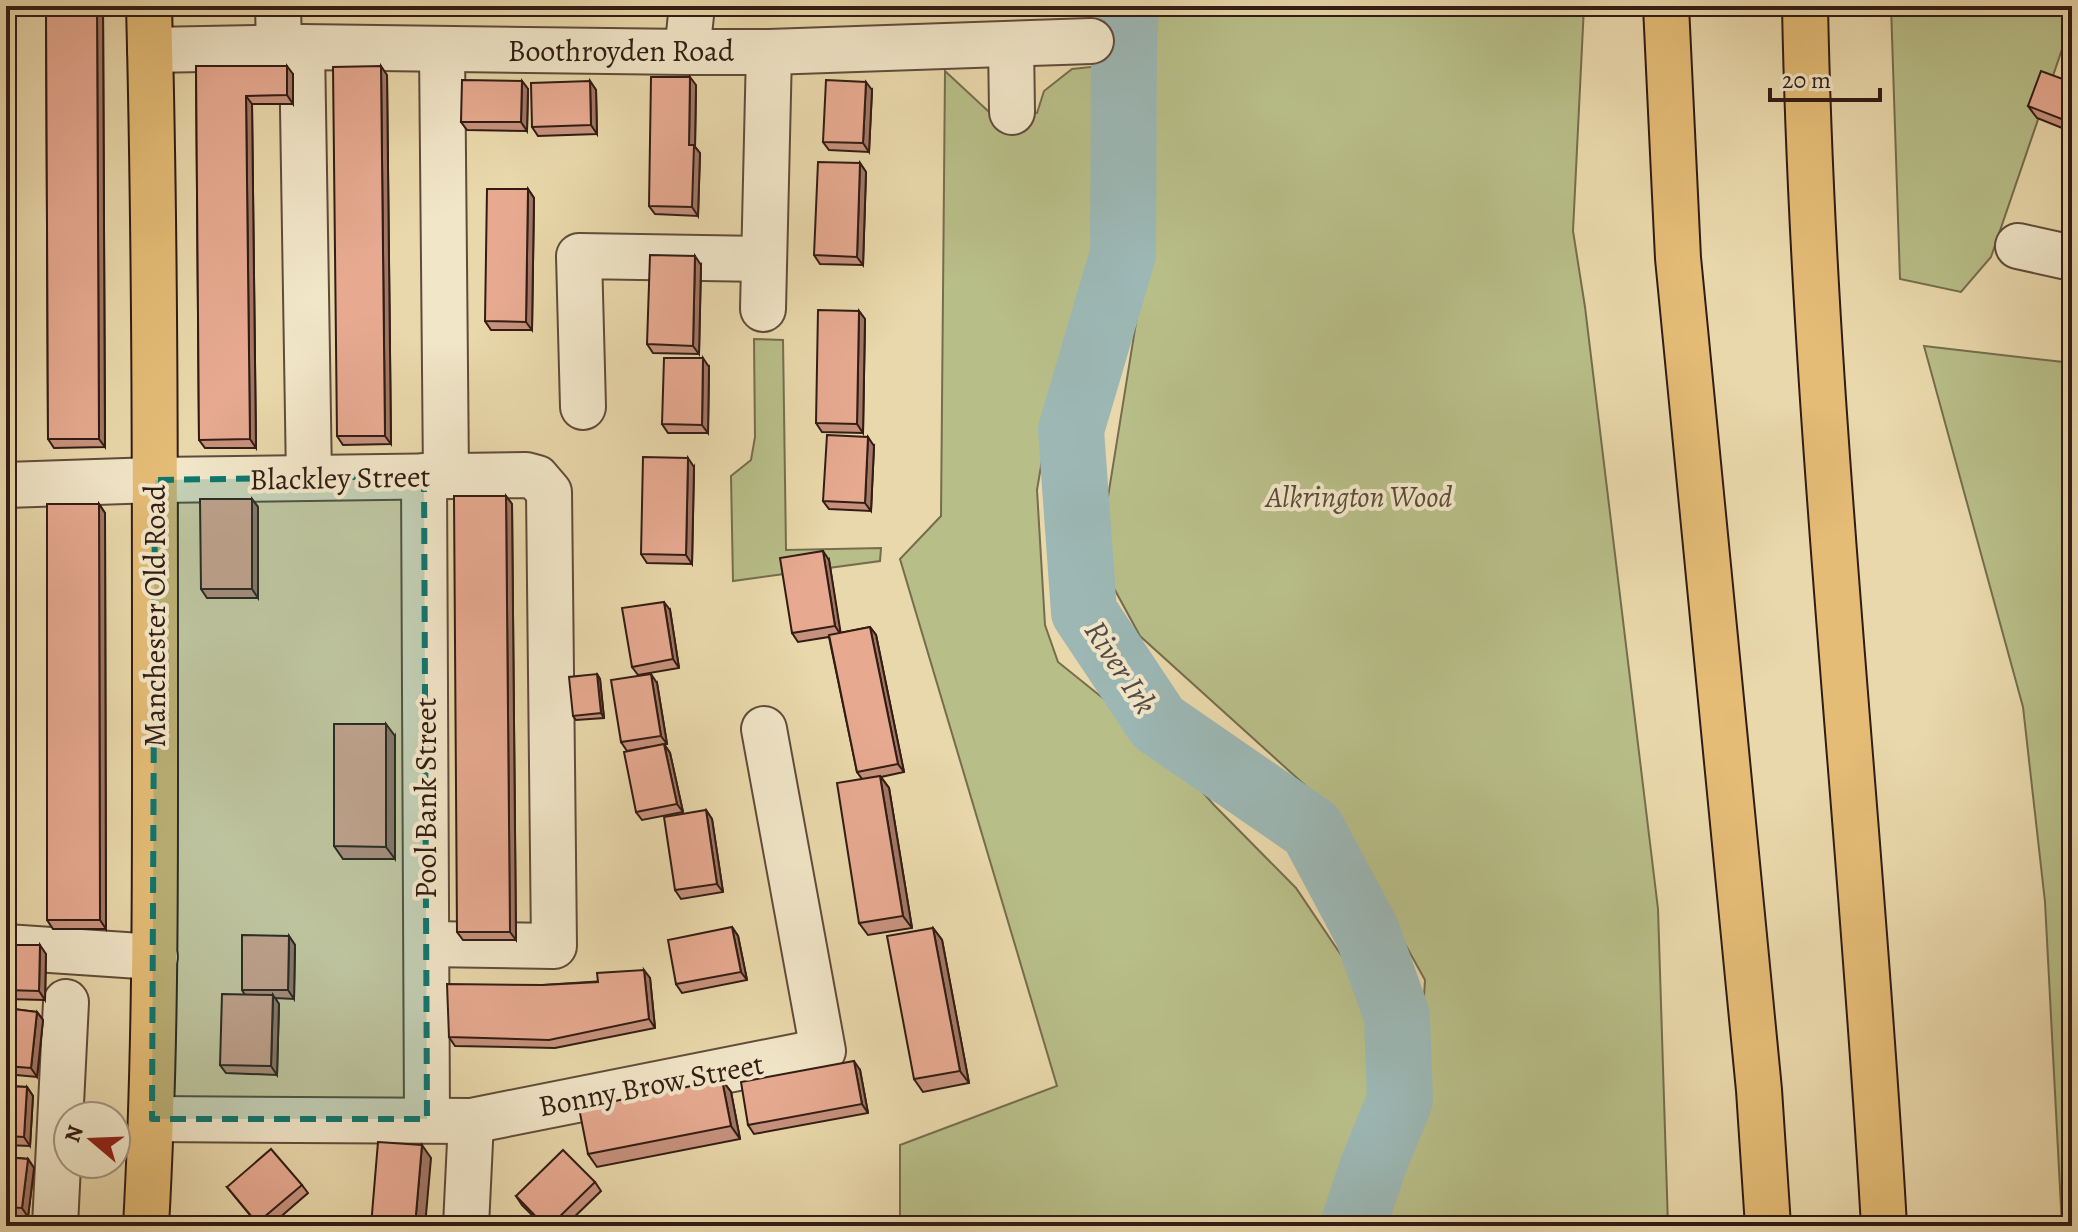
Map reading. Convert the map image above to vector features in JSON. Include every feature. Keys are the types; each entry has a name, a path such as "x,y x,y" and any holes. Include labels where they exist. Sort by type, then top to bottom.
{"main road":[{"name":"Manchester Old Road","path":"146,1226 152,1119 155,957 155,480 149,6"},
{"path":"1666,6 1678,258 1759,1090 1768,1226"},
{"path":"1805,6 1821,366 1874,1053 1884,1226"},
{"path":"1749,1226 1759,1090"}],"street":[{"path":"687,52 692,6"},
{"name":"Boothroyden Road","path":"150,50 287,33 442,49 687,52 1091,41"},
{"path":"287,33 309,478"},
{"path":"1011,44 1012,112"},
{"name":"Pool Bank Street","path":"427,1119 427,944 442,49"},
{"path":"763,309 769,52"},
{"path":"2018,246 2072,258"},
{"path":"583,407 579,256 764,259"},
{"name":"Blackley Street","path":"6,485 435,476 526,475 537,478 549,492 554,946 427,944"},
{"name":"Bonny Brow Street","path":"152,1119 471,1121 823,1051 764,729"},
{"path":"6,947 155,957"},
{"path":"55,1226 66,1002"},
{"path":"466,1226 471,1121"}],"highlighted area":[{"path":"424,476 427,1119 152,1119 155,480"}],"green space":[{"name":"Alkrington Wood","path":"1152,6 1584,6 1573,231 1585,307 1658,909 1668,1226 1382,1226 1416,1123 1425,980 1329,807 1140,636 1098,559 1153,217"},
{"path":"1891,6 2072,6 2072,20 1991,257 1961,292 1900,279"},
{"path":"1100,66 1104,201 1076,345 1047,430 1037,490 1045,625 1058,662 1160,744 1214,805 1296,888 1374,1004 1384,1059 1380,1096 1362,1153 1329,1226 900,1226 900,1145 1057,1086 900,559 941,516 945,71 988,111 1037,113 1044,91 1072,69"},
{"path":"754,339 783,340 786,550 881,548 880,561 733,581 731,476 751,460 755,437"},
{"path":"1924,346 2072,363 2072,1226 2062,1226 2045,902 2023,707"}],"building":[{"path":"46,6 97,6 99,439 48,439"},
{"path":"196,66 287,66 287,95 246,96 250,439 199,440"},
{"path":"381,66 385,436 337,436 333,67"},
{"path":"2072,70 2072,123 2028,106 2041,71 2068,81"},
{"path":"651,77 690,77 689,145 694,145 692,207 649,206"},
{"path":"462,80 522,81 521,122 461,122"},
{"path":"826,80 866,82 863,143 823,142"},
{"path":"590,81 591,125 532,127 531,83"},
{"path":"818,162 860,163 857,257 814,255"},
{"path":"487,189 528,189 526,322 485,321"},
{"path":"650,255 695,256 693,346 647,344"},
{"path":"818,310 859,311 857,424 816,423"},
{"path":"664,358 703,358 702,425 662,424"},
{"path":"827,435 868,437 865,503 823,501"},
{"path":"643,457 688,458 686,555 641,554"},
{"path":"454,496 506,496 510,932 457,932"},
{"path":"200,499 252,499 252,589 201,589"},
{"path":"47,504 99,504 100,920 47,920"},
{"path":"823,551 835,626 792,633 780,558"},
{"path":"664,602 673,659 632,667 622,608"},
{"path":"870,627 898,764 857,772 829,635"},
{"path":"597,674 601,713 573,716 569,677"},
{"path":"651,674 661,736 621,742 611,680"},
{"path":"334,724 386,724 386,847 334,846"},
{"path":"664,744 677,804 636,812 624,752"},
{"path":"880,776 903,916 859,923 837,783"},
{"path":"706,810 717,884 675,890 664,817"},
{"path":"732,927 741,972 676,984 668,940"},
{"path":"933,928 960,1071 914,1079 887,936"},
{"path":"242,935 289,936 288,990 242,990"},
{"path":"6,945 40,945 39,991 6,990"},
{"path":"644,970 649,1019 549,1040 449,1037 447,984 598,982 597,973"},
{"path":"222,994 273,995 271,1066 220,1065"},
{"path":"6,1008 37,1012 31,1068 6,1066"},
{"path":"854,1061 862,1104 748,1125 741,1082"},
{"path":"722,1080 731,1126 588,1154 579,1108"},
{"path":"6,1086 27,1087 24,1137 6,1136"},
{"path":"378,1142 422,1145 415,1226 371,1226"},
{"path":"271,1149 302,1185 257,1223 227,1187"},
{"path":"563,1150 595,1182 550,1226 545,1226 516,1196"},
{"path":"6,1157 28,1159 22,1208 6,1207"}],"waterway":[{"name":"River Irk","path":"1126,6 1123,254 1071,430 1084,612 1158,723 1312,829 1367,932 1397,1016 1400,1100 1353,1226"}]}
